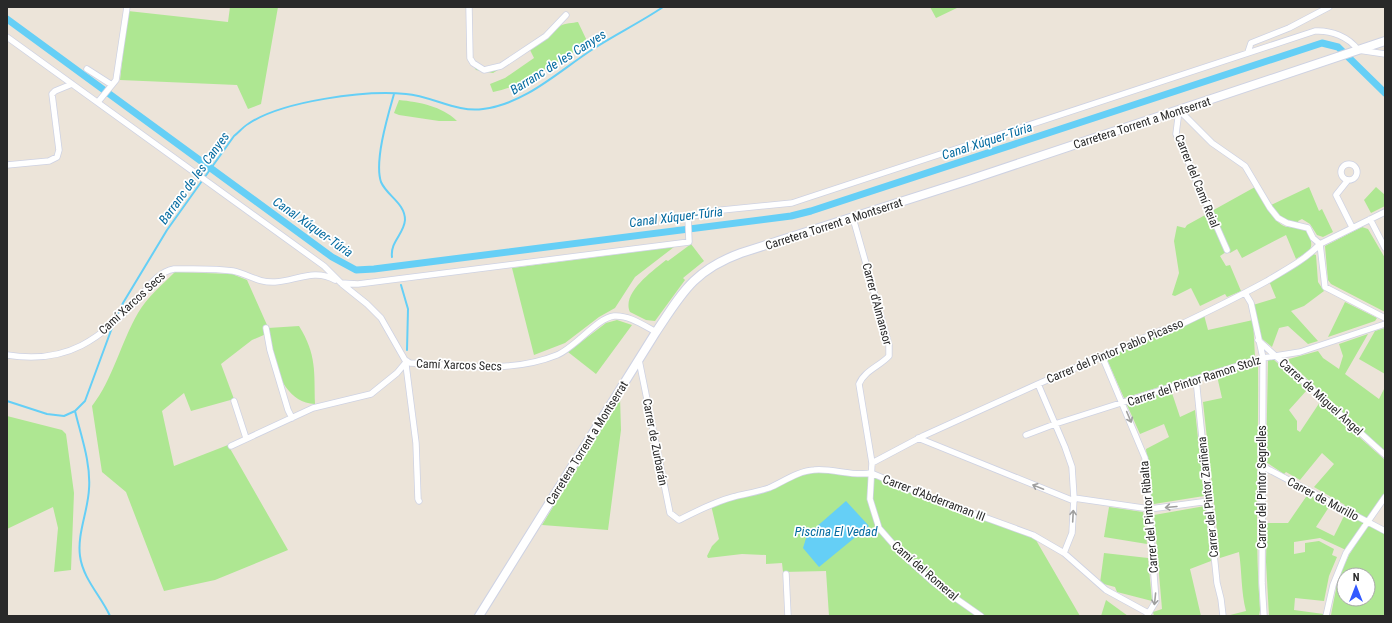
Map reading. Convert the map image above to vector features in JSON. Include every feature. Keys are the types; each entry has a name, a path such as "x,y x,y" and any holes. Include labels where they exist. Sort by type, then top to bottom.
{"main road":[{"path":"1356,51 1385,41"},
{"name":"Carretera Torrent a Montserrat","path":"479,616 656,332 684,290 712,265 741,253 853,218 1356,51"}],"street":[{"path":"98,102 117,76 127,7"},
{"path":"470,7 470,58 473,63 484,70 501,66 546,36 566,15"},
{"path":"1248,52 1251,43 1289,28 1329,7"},
{"path":"7,36 324,266 342,283 358,284 689,242 688,217 722,210 792,202 804,199 1304,34 1321,31 1334,34 1348,40 1356,51 1385,54"},
{"path":"88,68 111,86"},
{"path":"7,165 49,161 57,157 59,150 52,94 55,91 72,84"},
{"path":"1179,110 1212,143 1245,166 1270,208 1278,218 1287,224 1308,228 1316,242 1320,244 1325,287 1385,318"},
{"name":"Carrer del Camí Reial","path":"1179,110 1176,134 1227,250"},
{"path":"1348,180 1336,195 1352,227"},
{"name":"Carrer del Pintor Pablo Picasso","path":"872,463 918,438 1160,331 1167,331 1245,293 1312,253 1320,244 1385,212"},
{"name":"Carrer d'Almansor","path":"853,218 889,345 889,356 882,364 865,374 859,384 872,463 871,473"},
{"path":"1370,220 1385,248"},
{"name":"Camí Xarcos Secs","path":"7,355 50,356 74,350 86,344 114,322 156,278 166,270 174,269 233,271 263,282 276,282 307,274 319,274 329,277 342,283 381,318 406,363 516,366 537,362 569,349 602,321 615,316 627,317 656,332"},
{"name":"Carrer del Pintor Segrelles","path":"1245,293 1251,302 1263,358 1262,583 1264,616"},
{"name":"Carrer del Pintor Ramon Stolz","path":"1026,435 1055,424 1263,358 1277,357 1300,352 1385,324"},
{"path":"266,328 272,358 292,418"},
{"name":"Carrer de Miguel Àngel","path":"1258,340 1385,455"},
{"name":"Carrer del Pintor Ribalta","path":"1102,356 1145,458 1156,601 1148,615"},
{"name":"Carrer de Zurbarán","path":"639,360 670,513 679,520"},
{"path":"231,446 313,408 372,394 406,363"},
{"path":"406,363 415,436 419,501"},
{"name":"Carrer del Pintor Zariñena","path":"1196,379 1217,583 1223,616"},
{"path":"1038,384 1072,467 1074,500 1072,533 1064,553"},
{"path":"234,401 246,438"},
{"path":"918,438 1074,500 1150,509 1209,501"},
{"name":"Carrer de Murillo","path":"1262,466 1385,531"},
{"name":"Carrer d'Abderraman III","path":"679,520 706,506 732,497 769,488 786,479 812,470 832,469 861,476 871,473 926,496 1033,535 1064,553 1106,590 1148,615"},
{"name":"Camí del Romeral","path":"871,473 870,488 872,505 879,528 885,537 934,582 981,616"},
{"path":"1326,616 1333,585 1346,554 1385,497"},
{"path":"786,574 788,616"}],"green space":[{"path":"230,7 278,7 261,104 248,109 237,85 120,80 128,11 228,22"},
{"path":"930,7 959,7 936,18"},
{"path":"578,22 588,43 542,72 506,89 493,92 490,84 505,78 534,58 530,50 493,73 476,70 468,58 481,66 489,67 499,64 510,59 560,26"},
{"path":"399,100 437,108 457,121 439,121 399,115 394,113"},
{"path":"1255,187 1266,208 1277,221 1284,226 1301,227 1306,230 1310,237 1311,248 1306,253 1296,259 1286,235 1242,258 1237,249 1230,253 1210,212"},
{"path":"1309,187 1319,211 1322,209 1333,232 1323,237 1317,235 1310,224 1302,219 1298,221 1299,223 1285,222 1269,206"},
{"path":"1376,187 1385,195 1385,206 1371,213 1364,200"},
{"path":"1207,214 1226,252 1220,256 1226,266 1230,265 1241,291 1227,297 1225,294 1200,306 1191,288 1175,296 1172,295 1179,273 1174,241 1177,226 1185,228 1187,225"},
{"path":"1362,227 1368,229 1385,258 1385,312 1331,284 1328,280 1325,246"},
{"path":"691,244 704,261 683,278 685,280 655,321 646,320 630,312 628,305 630,297 640,283 666,260 668,261"},
{"path":"674,247 635,277 615,308 599,317 565,343 534,355 512,268"},
{"path":"1313,254 1316,255 1318,282 1324,291 1304,306 1291,311 1318,341 1308,344 1288,326 1279,328 1272,347 1260,337 1253,305 1276,298 1269,281"},
{"path":"175,272 232,274 247,280 267,325 264,327 266,334 252,340 221,364 234,399 191,411 184,393 162,411 174,466 228,445 288,550 215,580 164,591 126,492 102,472 92,406 106,384 138,313 150,296"},
{"path":"1345,302 1377,318 1375,321 1328,337"},
{"path":"1204,315 1208,330 1253,320 1255,357 1124,398 1106,357"},
{"path":"617,320 632,325 596,374 568,352 606,323"},
{"path":"299,326 305,336 312,355 315,404 306,403 298,399 286,387 281,379 272,353 268,328"},
{"path":"1385,328 1385,374 1359,359 1375,331"},
{"path":"1368,334 1345,374 1379,399 1385,387 1385,452 1288,361 1289,359 1318,351 1323,358 1339,369 1343,356 1339,344"},
{"path":"1273,359 1307,390 1289,410 1297,421 1297,430 1300,432 1320,402 1385,460 1385,492 1367,521 1342,508 1345,505 1314,487 1334,464 1322,453 1300,480 1286,472 1284,474 1266,462 1268,360"},
{"path":"1256,363 1258,365 1257,549 1260,610 1259,616 1226,616 1246,611 1243,597 1239,552 1220,558 1203,402 1222,398 1217,376"},
{"path":"1171,390 1180,417 1195,410 1204,496 1154,504 1152,503 1146,449 1169,437 1164,424 1140,434 1127,405"},
{"path":"620,397 621,430 608,530 542,525"},
{"path":"7,416 62,430 66,434 74,493 71,570 54,572 58,528 53,507 7,529"},
{"path":"812,470 871,473 912,487 1033,535 1080,616 829,616 826,571 783,572 782,563 766,564 766,555 742,554 708,558 707,556 712,546 719,539 711,505 769,488"},
{"path":"1308,494 1329,507 1316,527 1334,536 1346,512 1367,523 1352,543 1347,546 1346,550 1320,538 1294,542 1294,554 1305,552 1305,543 1319,541 1334,549 1332,555 1337,557 1329,576 1324,601 1295,598 1294,610 1331,615 1336,589 1336,607 1376,607 1376,567 1344,567 1349,555 1368,525 1385,534 1385,616 1269,616 1266,562 1267,523 1288,523"},
{"path":"1205,506 1211,561 1190,569 1201,616 1154,616 1153,612 1162,609 1154,515"},
{"path":"1109,507 1143,512 1147,544 1104,537"},
{"path":"1104,553 1148,558 1152,601 1117,592 1115,587 1100,583"},
{"path":"1106,600 1128,616 1101,616"}],"water":[{"name":"Piscina El Vedad","path":"846,501 869,526 819,567 803,548 807,535"}],"waterway":[{"name":"Barranc de les Canyes","path":"117,317 123,303 167,230 234,136 248,124 263,116 302,103 369,94 389,93 416,95 454,107 473,110 498,106 527,94 593,49 663,7"},
{"name":"Canal Xúquer-Túria","path":"7,19 332,257 356,270 374,269 791,216 811,211 1322,43 1338,47 1385,93"},
{"path":"392,257 393,247 402,230 405,220 399,204 381,182 379,162 380,150 394,94"},
{"path":"401,285 408,309 407,350"},
{"name":"Barranc de les Canyes","path":"7,401 47,414 64,416 75,411 85,401 113,325"},
{"path":"75,411 85,450 89,479 88,497 80,539 80,556 88,580 110,616"}]}
